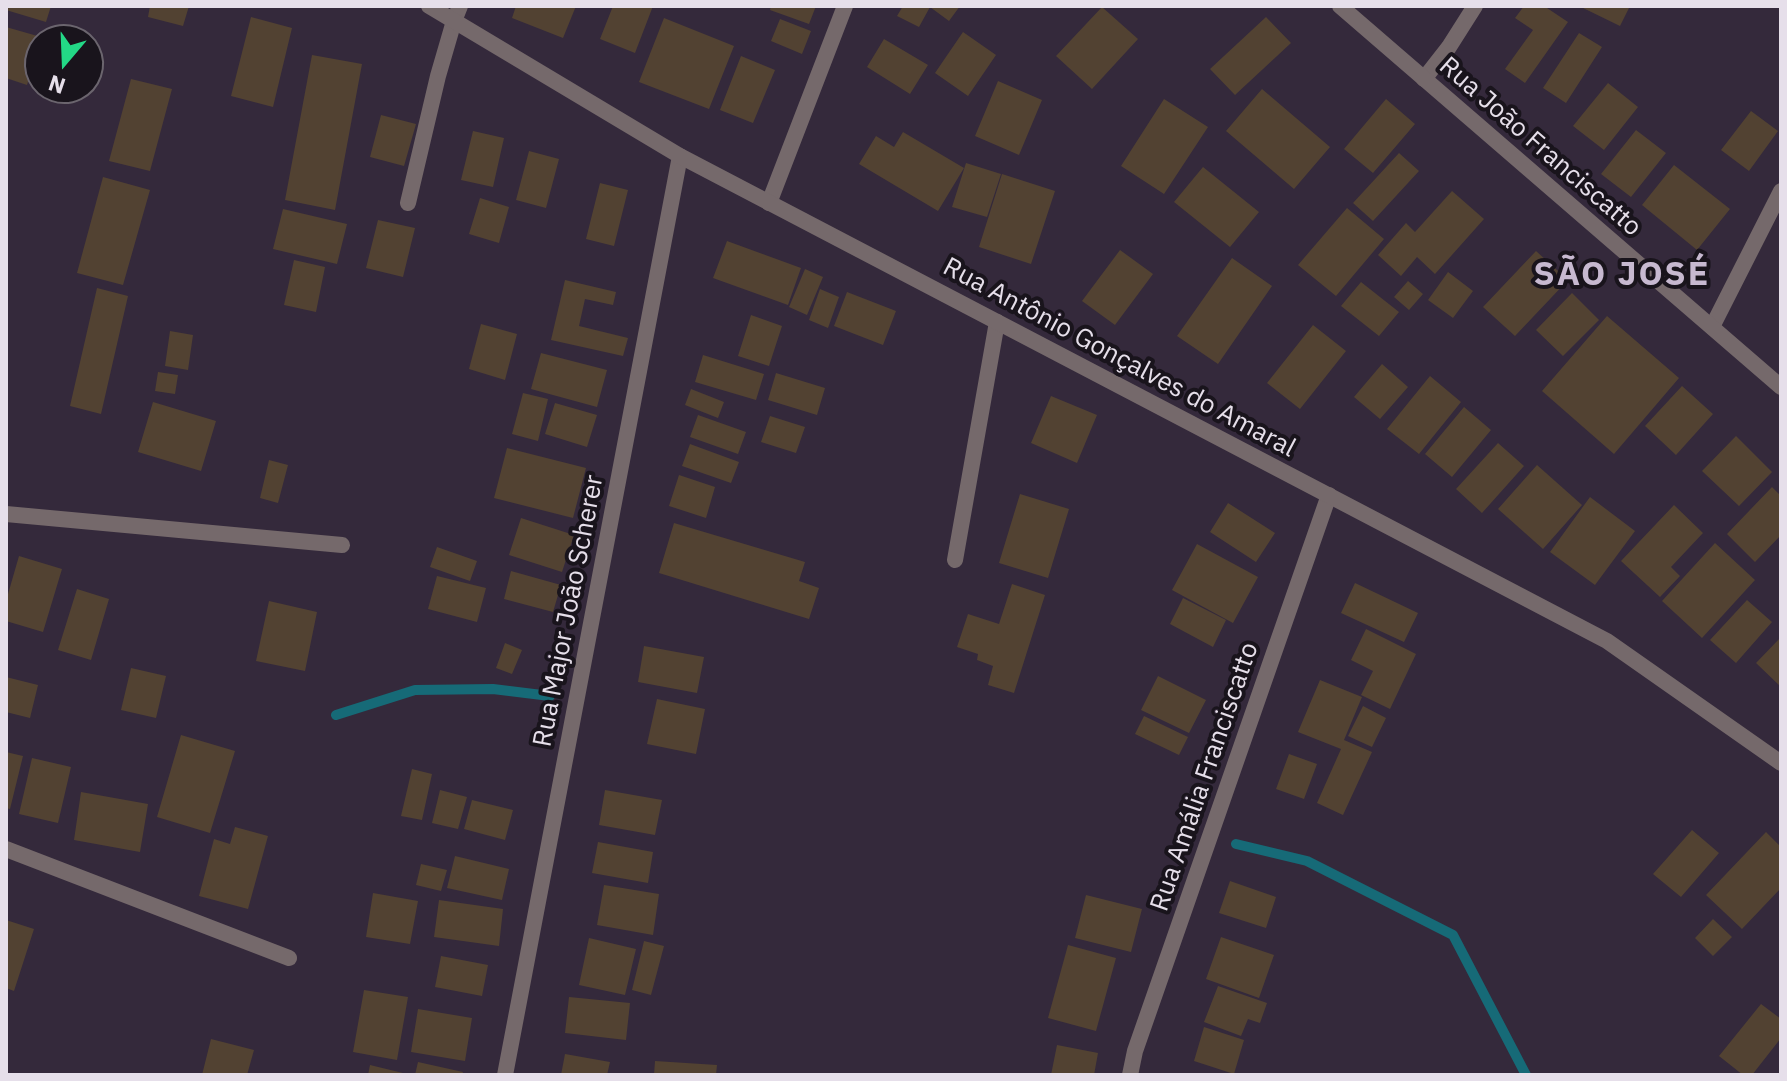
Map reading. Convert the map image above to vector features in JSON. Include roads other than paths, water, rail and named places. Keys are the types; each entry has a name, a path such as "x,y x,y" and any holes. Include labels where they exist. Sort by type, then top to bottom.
{"street":[{"name":"Rua Antônio Gonçalves do Amaral","path":"429,6 457,14 680,156 1607,641 1781,763"},
{"path":"769,203 845,6"},
{"name":"Rua João Franciscatto","path":"1340,6 1781,387"},
{"path":"1424,79 1475,6"},
{"path":"408,203 438,76 457,14"},
{"name":"Rua Major João Scherer","path":"505,1075 680,156"},
{"path":"1712,327 1781,191"},
{"path":"955,560 997,322"},
{"name":"Rua Amália Franciscatto","path":"1130,1075 1135,1051 1329,495"},
{"path":"6,514 342,545"},
{"path":"6,849 289,958"}],"waterway":[{"path":"336,715 415,690 493,689 550,696"},
{"path":"1236,844 1307,861 1453,935 1526,1075"}],"district":[{"name":"SÃO JOSÉ","path":"1622,275"}]}
